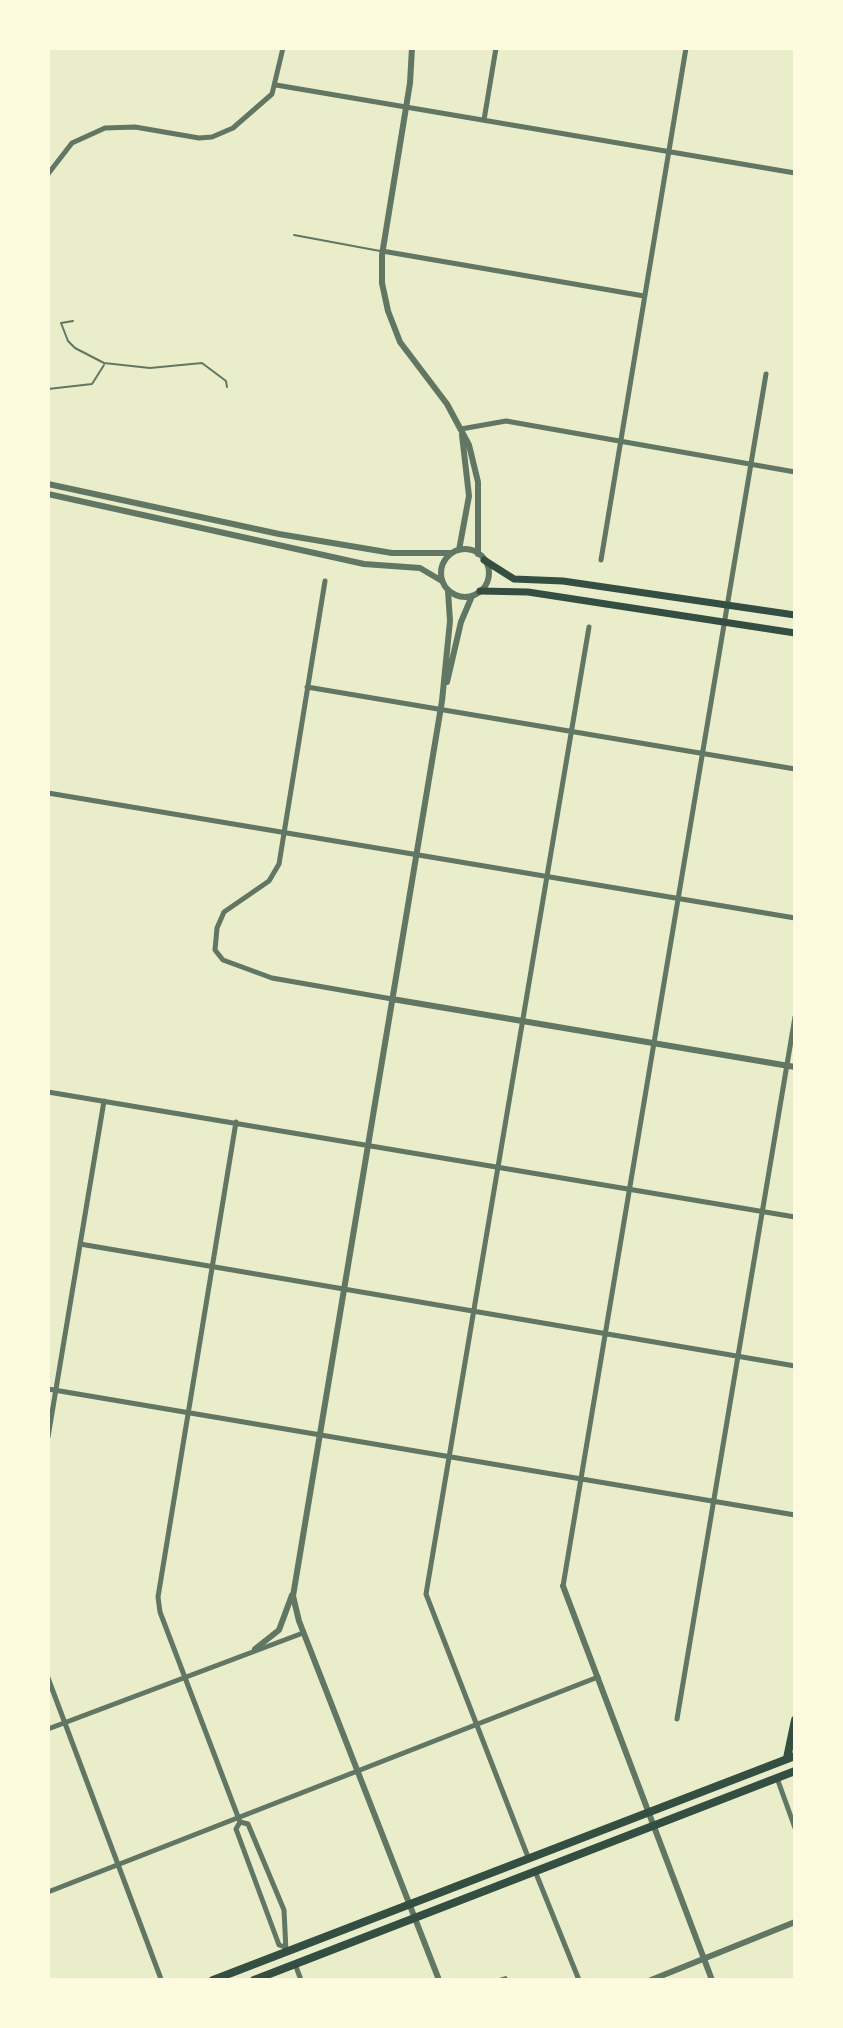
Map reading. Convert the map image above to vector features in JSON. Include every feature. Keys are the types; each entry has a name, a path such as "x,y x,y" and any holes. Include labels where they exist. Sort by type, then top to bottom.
{"highway":[{"path":"213,1980 285,1949 791,1757 795,1720"},
{"path":"254,1980 795,1771"}],"main road":[{"path":"481,557 514,579 554,580 795,615"},
{"path":"476,594 528,592 795,633"}],"street":[{"path":"48,174 61,153 84,135 119,126 212,137 233,128 260,108 276,85 283,48"},
{"path":"412,48 406,107 382,251 384,294 395,331 469,445 478,482 481,557 488,580 476,594 461,622 442,701"},
{"path":"484,120 496,48"},
{"path":"601,560 686,48"},
{"path":"276,85 795,173"},
{"path":"382,251 644,296"},
{"path":"712,1980 563,1586 730,605 766,374"},
{"path":"461,430 501,421 795,472"},
{"path":"459,550 469,496 461,430"},
{"path":"48,484 279,534 392,553 451,553 459,550 481,557"},
{"path":"48,494 355,562 420,568 442,581 448,591 450,621 441,710 293,1603 439,1980"},
{"path":"442,581 442,566 451,553"},
{"path":"325,581 279,864 272,878 233,903 218,923 215,950 223,960 282,980 791,1066"},
{"path":"448,591 459,597 476,594"},
{"path":"528,1857 426,1594 589,627"},
{"path":"307,687 795,769"},
{"path":"48,793 795,918"},
{"path":"677,1719 762,1211 791,1066 795,1017"},
{"path":"48,1092 795,1217"},
{"path":"48,1437 104,1101"},
{"path":"236,1122 158,1592 160,1612 239,1818 248,1824 284,1910 285,1949"},
{"path":"80,1244 795,1366"},
{"path":"48,1389 795,1515"},
{"path":"255,1649 279,1630 294,1588"},
{"path":"48,1729 303,1633"},
{"path":"48,1892 598,1677"},
{"path":"48,1678 161,1979"},
{"path":"777,1778 795,1828"},
{"path":"239,1818 236,1829 279,1945 285,1949"},
{"path":"535,1871 579,1980"},
{"path":"651,1980 795,1922"},
{"path":"295,1964 301,1980"}],"lane":[{"path":"294,235 382,251"},
{"path":"73,321 61,323 68,341 104,363 150,368 202,363 226,381 227,387"},
{"path":"48,389 92,384 104,363"},
{"path":"496,1980 506,1977 507,1980"}]}
